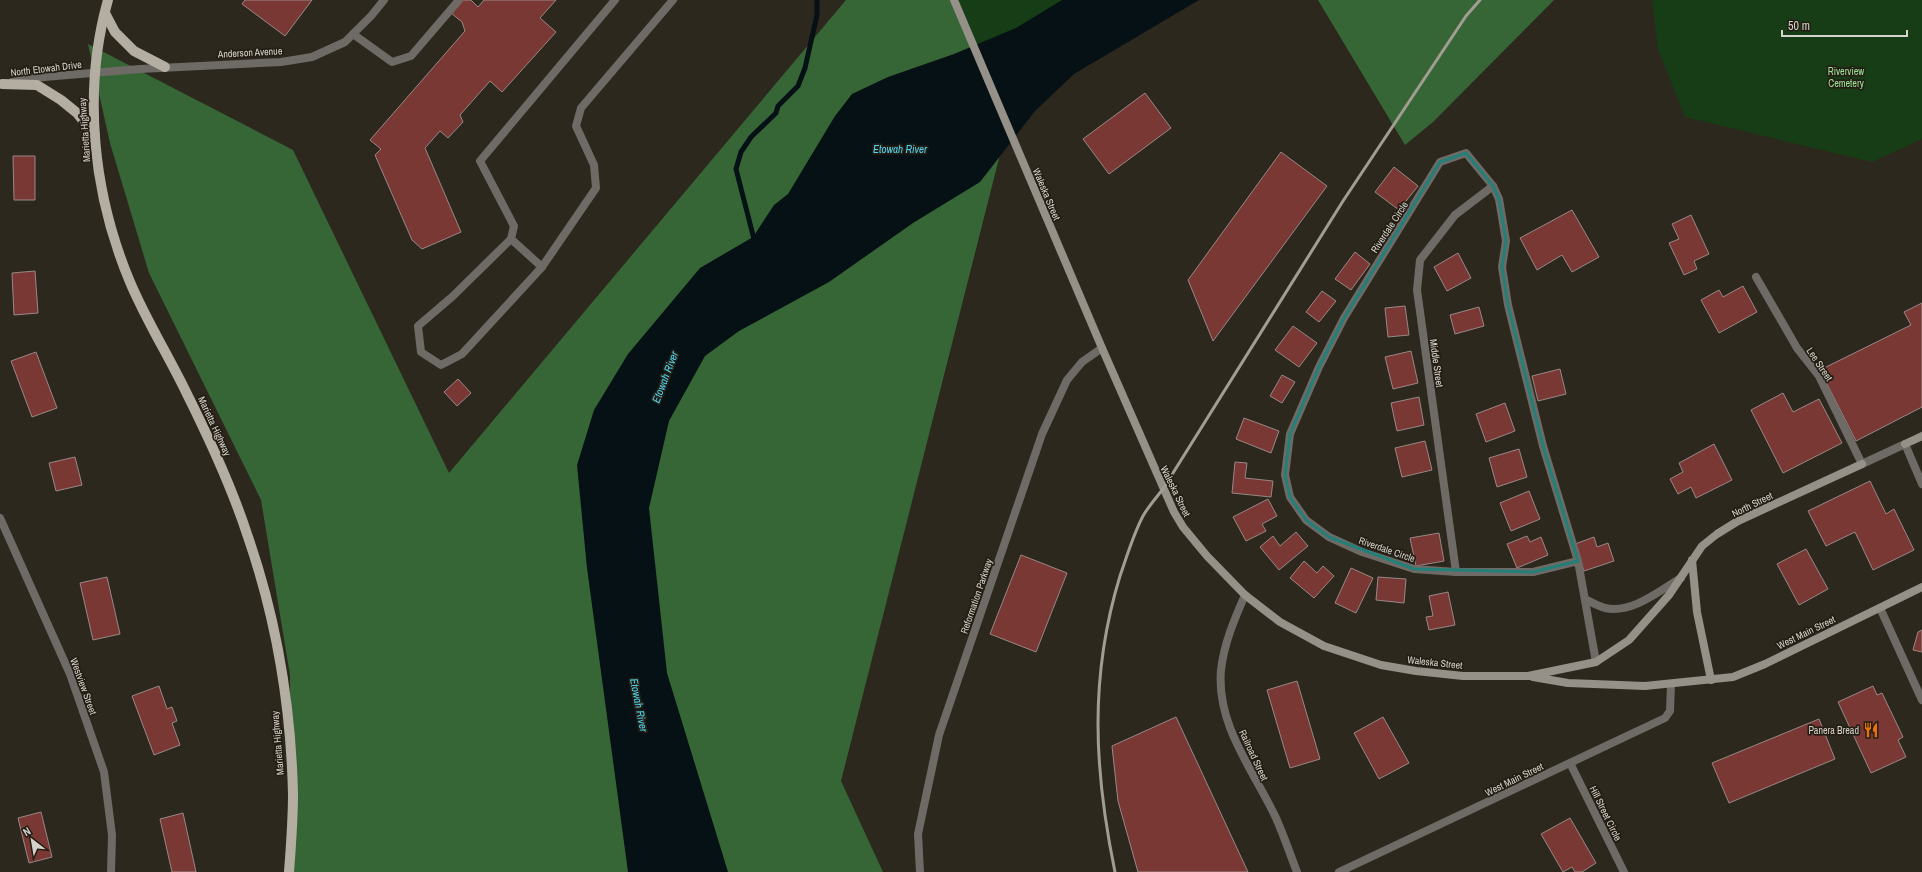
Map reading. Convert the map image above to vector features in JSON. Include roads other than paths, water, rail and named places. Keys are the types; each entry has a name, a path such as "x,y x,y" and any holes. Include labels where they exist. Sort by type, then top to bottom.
{"main road":[{"name":"Marietta Highway","path":"108,0 99,39 93,102 95,136 106,204 130,280 189,398 224,473 248,535 275,637 288,720 293,797 289,872"},
{"name":"Waleska Street","path":"954,0 1065,263 1174,512 1183,527 1207,556 1245,595 1280,622 1324,646 1381,665 1463,676 1528,676 1596,662 1629,640"},
{"path":"105,13 115,32 134,51 165,67"},
{"path":"1,85 38,85 61,100 77,113 95,136"},
{"name":"North Street","path":"1905,444 1922,436"},
{"name":"North Street","path":"1629,640 1659,607 1682,578 1702,546 1717,534 1738,521 1862,464"},
{"path":"1692,560 1698,612 1711,680"},
{"name":"West Main Street","path":"1528,676 1568,683 1645,686 1733,677 1765,664 1922,588"}],"street":[{"name":"Anderson Avenue","path":"95,73 165,67 281,62 312,57 345,42 371,16 384,0"},
{"path":"353,34 392,62 411,56 459,0"},
{"path":"615,0 480,161 514,226 511,239 453,296 418,326 421,352 441,365 462,354 542,267 596,188 594,165 576,126 581,108 673,0"},
{"name":"North Etowah Drive","path":"1,85 32,78 95,73"},
{"name":"Riverdale Circle","path":"1466,153 1493,186 1499,199 1506,241 1502,267 1508,305 1543,446 1578,561 1533,572 1456,572 1414,569 1362,552 1329,537 1306,520 1290,497 1285,475 1290,434 1319,366 1344,318 1440,162 1466,153"},
{"name":"Middle Street","path":"1456,572 1417,290 1420,260 1455,215 1493,186"},
{"path":"511,239 542,267"},
{"name":"Lee Street","path":"1756,277 1797,348 1819,376 1862,464"},
{"name":"Reformation Parkway","path":"920,872 918,834 939,735 1042,434 1067,380 1082,362 1102,348"},
{"path":"1905,444 1922,484"},
{"name":"North Street","path":"1862,464 1905,444"},
{"name":"Westview Street","path":"0,518 70,674 104,772 112,835 111,872"},
{"path":"1578,561 1596,662"},
{"path":"1585,599 1605,608 1625,608 1642,601 1682,578"},
{"name":"Railroad Street","path":"1245,595 1234,620 1224,653 1221,688 1234,738 1276,819 1297,872"},
{"path":"1880,608 1922,700"},
{"name":"West Main Street","path":"1340,872 1664,718 1670,711 1671,684"},
{"name":"Hill Street Circle","path":"1570,763 1624,872"}],"water":[{"name":"Etowah River","path":"1062,0 1199,0 1074,74 1035,111 980,182 913,223 829,282 739,331 705,356 669,421 649,508 667,673 728,872 628,872 587,568 577,465 594,410 628,354 700,268 753,237 774,205 788,194 835,116 852,94 888,77 954,54 1016,28"}],"waterway":[{"path":"755,243 736,169 741,152 751,137 776,113 778,106 798,86 805,68 817,15 817,0"}],"railway":[{"path":"1115,872 1108,834 1099,760 1099,687 1103,651 1110,614 1120,576 1139,523 1163,489 1343,201 1466,16 1480,0"}],"place":[{"name":"Panera Bread","path":"1871,730"}],"park label":[{"name":"Riverview Cemetery","path":"1846,76"}]}
